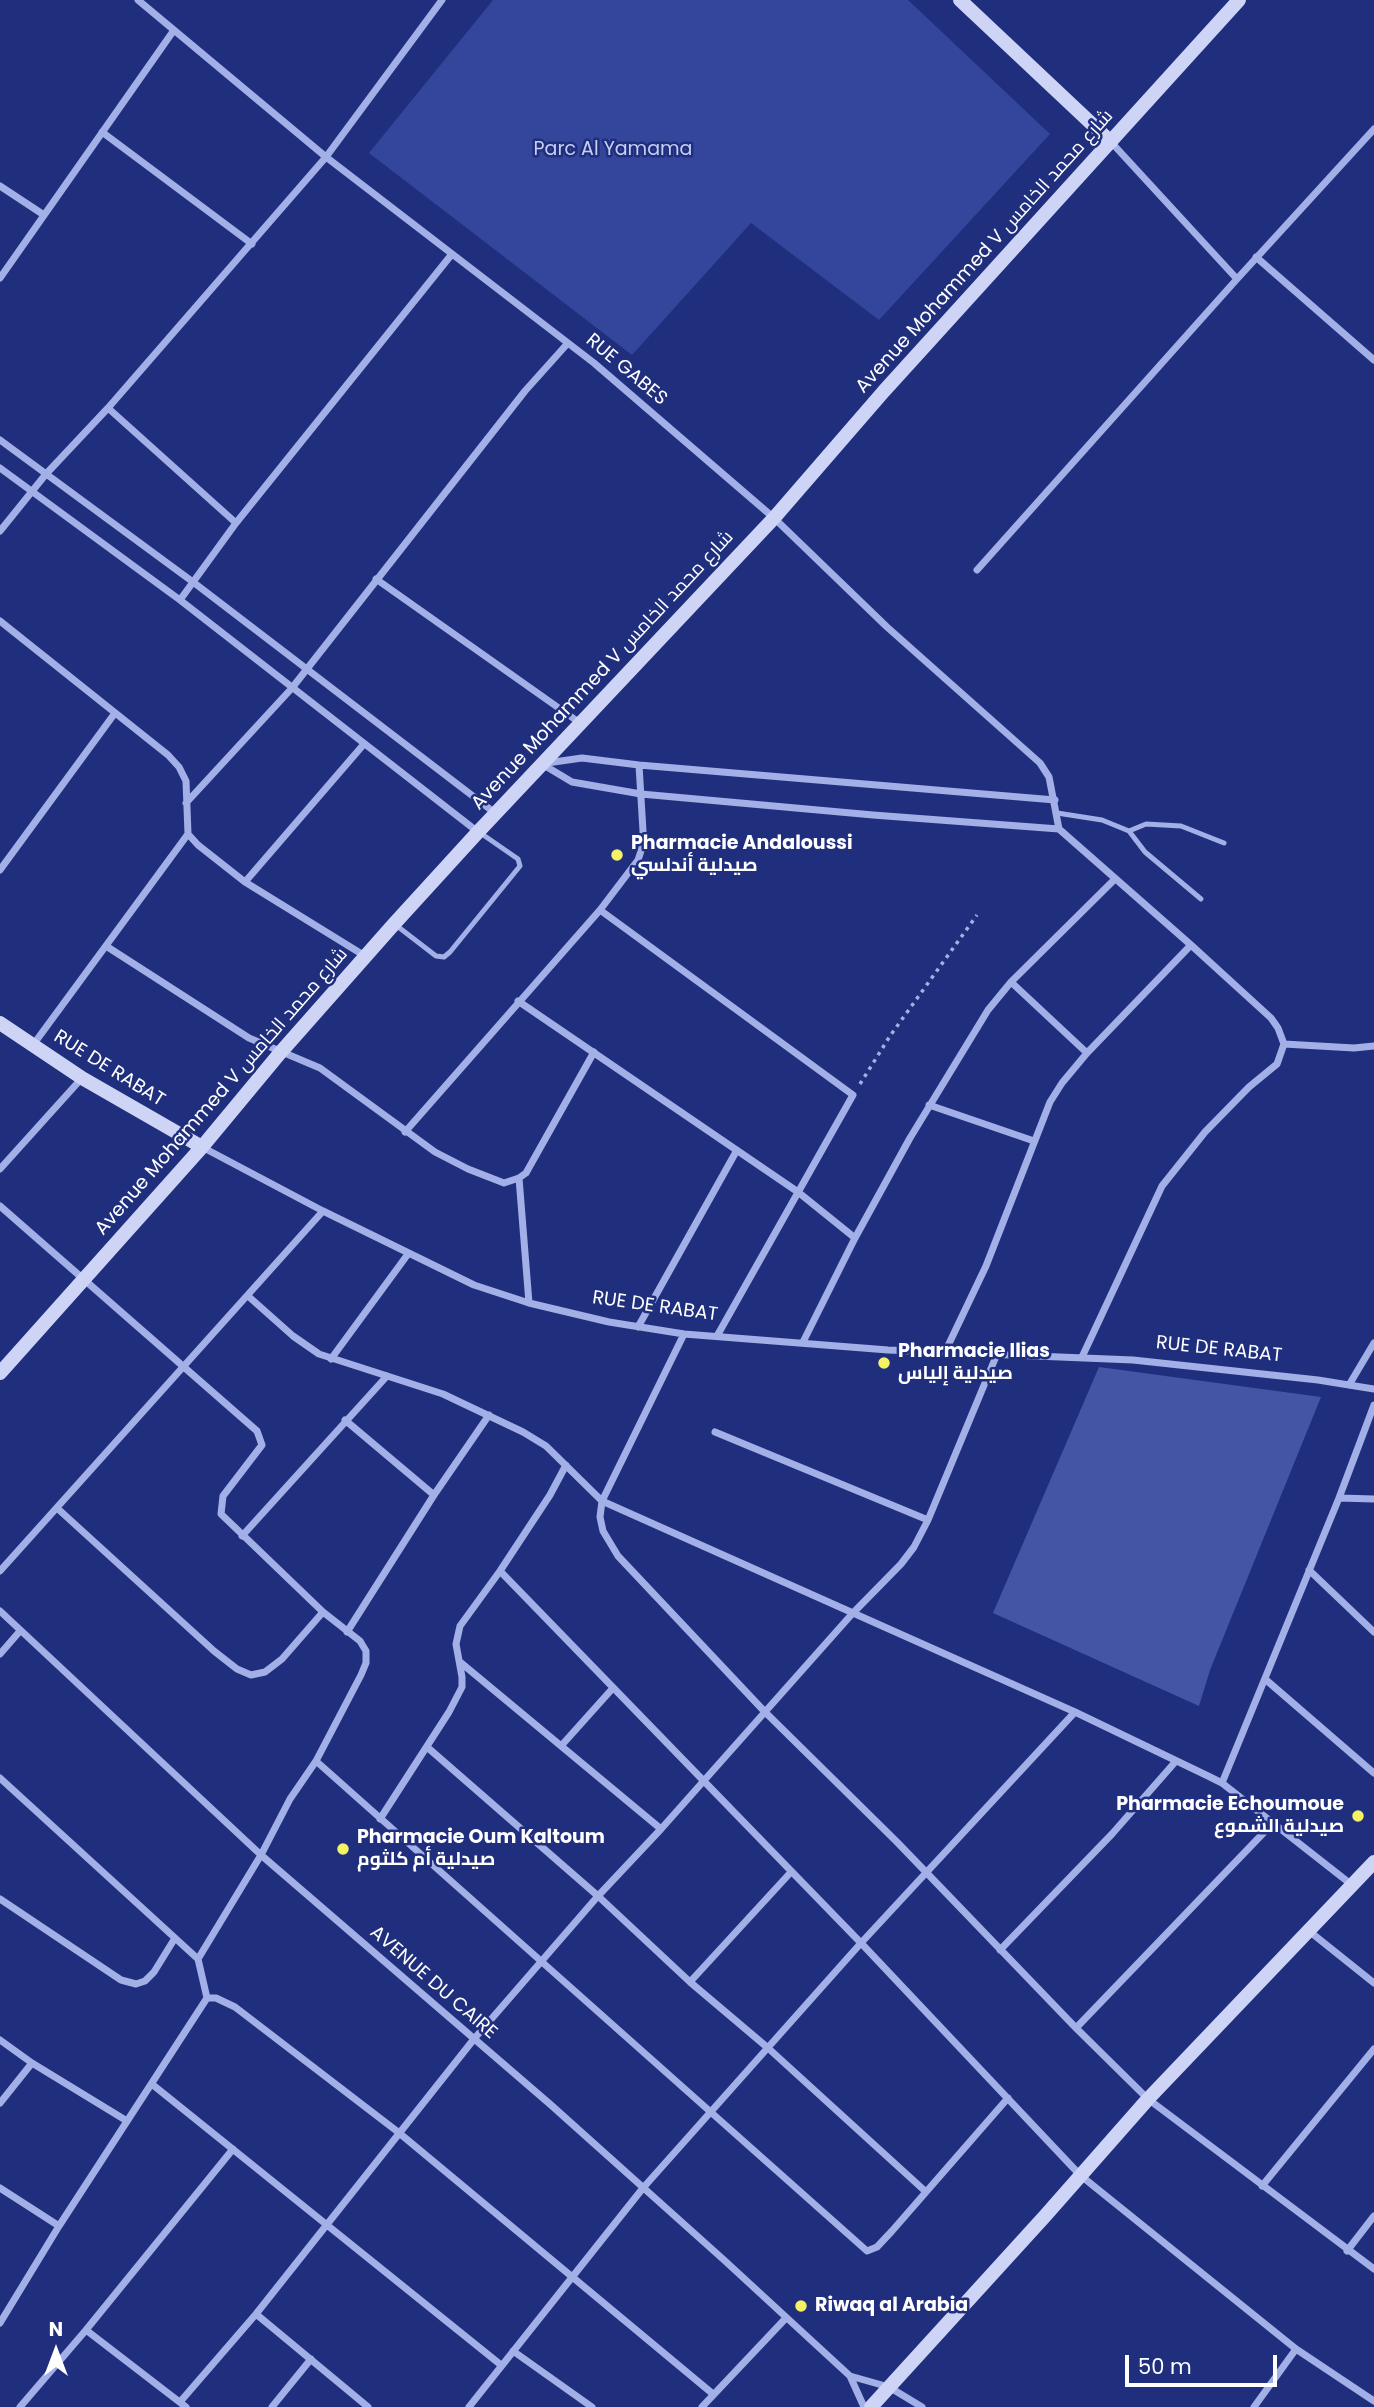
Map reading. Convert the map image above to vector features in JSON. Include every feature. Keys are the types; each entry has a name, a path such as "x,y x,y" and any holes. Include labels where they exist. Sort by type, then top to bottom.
{"main road":[{"path":"960,0 1111,142"},
{"name":"Avenue Mohammed V شارع محمد الخامس","path":"0,1373 202,1147 365,956 495,813 775,518 884,390 1239,0"},
{"name":"RUE DE RABAT","path":"0,1023 82,1078 202,1147"},
{"path":"871,2407 1148,2099 1374,1862"}],"street":[{"name":"RUE GABES","path":"138,0 326,157 568,343 775,518 887,626 1040,763 1046,770 1055,800 1059,829"},
{"path":"0,531 46,474 108,408 326,157 442,0"},
{"path":"0,278 174,30"},
{"path":"977,570 1256,257 1374,130"},
{"path":"102,132 252,244"},
{"path":"1111,142 1237,279"},
{"path":"0,186 44,215"},
{"path":"180,600 236,523 452,254"},
{"path":"1256,257 1374,360"},
{"path":"186,803 292,688 524,390 568,343"},
{"path":"108,408 236,523"},
{"path":"0,440 193,582 495,813"},
{"path":"0,468 180,600 478,832"},
{"path":"376,579 580,723"},
{"path":"0,621 179,767 186,781 188,834 33,1045"},
{"path":"0,870 116,713"},
{"path":"245,882 364,744"},
{"path":"541,764 582,758 1055,800"},
{"path":"541,764 572,782 641,794 873,816 1059,829 1271,1018 1284,1044 1278,1064 1249,1087 1205,1132 1163,1186 1082,1357"},
{"path":"405,1132 600,909 634,866 642,849 639,765"},
{"path":"188,834 214,859 245,882 365,956"},
{"path":"803,1342 855,1238 929,1105 988,1010 1011,982 1115,879"},
{"path":"600,909 853,1095 717,1336"},
{"path":"945,1352 986,1266 1050,1102 1087,1053 1191,945"},
{"path":"106,946 249,1038 320,1068 435,1152 489,1179 504,1183 519,1178 526,1172 594,1052"},
{"path":"1011,982 1087,1053"},
{"path":"518,1001 798,1192 855,1238"},
{"path":"1284,1044 1354,1048 1374,1046"},
{"path":"0,1170 82,1078"},
{"path":"929,1105 1034,1141"},
{"name":"RUE DE RABAT","path":"202,1147 408,1254 474,1284 529,1303 638,1327 684,1334 945,1352 1133,1360 1374,1389"},
{"path":"638,1327 737,1150"},
{"path":"519,1178 529,1303"},
{"path":"0,1206 257,1431 262,1446 223,1496 220,1514 323,1612 360,1641 366,1651 366,1663 316,1761 290,1799 261,1855 198,1959"},
{"path":"0,1571 323,1211"},
{"path":"331,1359 408,1254"},
{"path":"248,1296 319,1354 443,1394 546,1446 601,1501 1075,1712 1222,1783 1352,1885"},
{"path":"684,1334 601,1501 603,1531 618,1556 765,1712 1148,2099 1374,2269"},
{"path":"1349,1385 1374,1343"},
{"path":"86,2330 183,2404 474,2039 598,1896 852,1614 901,1564 914,1547 928,1520 997,1354"},
{"path":"242,1536 387,1376"},
{"path":"1222,1783 1339,1498 1374,1405"},
{"path":"347,1632 434,1495 489,1415"},
{"path":"345,1420 434,1495"},
{"path":"715,1432 928,1520"},
{"path":"380,1819 462,1687 456,1644 460,1626 500,1571 550,1495 566,1465"},
{"path":"1339,1498 1374,1499"},
{"path":"58,1508 214,1651 237,1669 251,1675 265,1672 282,1659 323,1612"},
{"path":"1309,1570 1374,1632"},
{"path":"500,1571 861,1943 1080,2175 1296,2348 1374,2401"},
{"name":"AVENUE DU CAIRE","path":"0,1611 261,1855 643,2188 850,2376 864,2407"},
{"path":"0,1654 20,1631"},
{"path":"460,1662 661,1829"},
{"path":"1265,1679 1374,1773"},
{"path":"561,1746 613,1688"},
{"path":"469,2407 643,2188 861,1943 1075,1712"},
{"path":"427,1747 598,1896 690,1982 768,2048 925,2191"},
{"path":"316,1761 867,2251 877,2247 1008,2098"},
{"path":"1000,1950 1112,1834 1176,1761"},
{"path":"0,1778 198,1959 207,1998 0,2323"},
{"path":"1076,2028 1273,1824"},
{"path":"690,1982 791,1872"},
{"path":"0,1899 109,1973 136,1984 145,1981 154,1972 175,1938"},
{"path":"1309,1931 1374,1983"},
{"path":"207,1998 216,1998 236,2007 398,2132 713,2394"},
{"path":"0,2040 32,2063 127,2121"},
{"path":"1262,2186 1374,2049"},
{"path":"0,2103 32,2063"},
{"path":"153,2085 501,2365"},
{"path":"20,2407 233,2149"},
{"path":"0,2188 60,2226"},
{"path":"1347,2251 1374,2216"},
{"path":"256,2314 368,2407"},
{"path":"702,2407 786,2318"},
{"path":"1254,2407 1296,2348"},
{"path":"513,2351 592,2407"},
{"path":"272,2407 311,2359"},
{"name":"AVENUE DU CAIRE","path":"850,2376 889,2387 922,2407"}],"lane":[{"path":"1057,813 1102,820 1129,831 1145,852 1201,899"},
{"path":"1129,831 1146,824 1181,826 1224,843"},
{"path":"394,924 436,956 444,957 450,952 520,866 518,859 478,832"}],"path":[{"path":"853,1095 890,1036 978,915"}],"green space":[{"name":"Parc Al Yamama","path":"493,0 908,0 1050,134 879,320 751,223 632,355 369,153"}],"building":[{"path":"1099,1367 1321,1397 1210,1670 1199,1706 993,1613"}],"place":[{"name":"Pharmacie Andaloussi صيدلية أندلسي","path":"617,855"},
{"name":"Pharmacie Ilias صيدلية إلياس","path":"884,1363"},
{"name":"Pharmacie Echoumoue صيدلية الشموع","path":"1358,1816"},
{"name":"Pharmacie Oum Kaltoum صيدلية أم كلثوم","path":"343,1849"},
{"name":"Riwaq al Arabia","path":"801,2306"}]}
